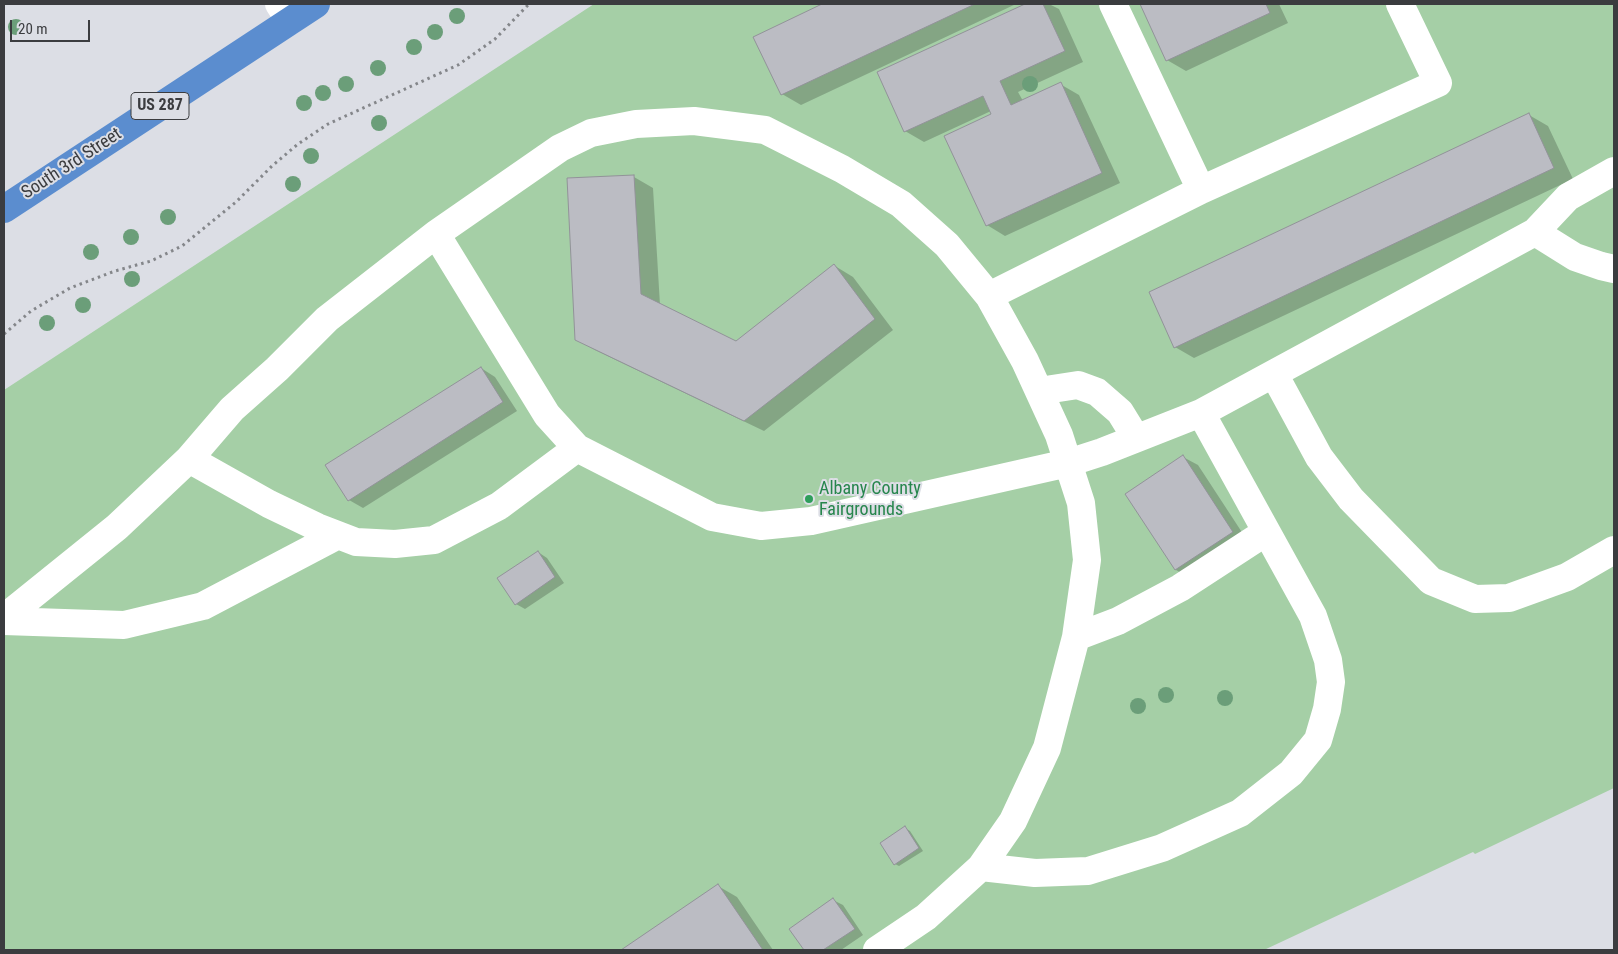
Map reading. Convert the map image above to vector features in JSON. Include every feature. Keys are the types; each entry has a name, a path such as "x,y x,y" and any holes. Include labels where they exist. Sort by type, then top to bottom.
{"highway":[{"name":"South 3rd Street","path":"4,209 284,12 316,4"}],"lane":[{"path":"1113,4 1201,190"},
{"path":"989,296 1201,190 1438,83 1400,4"},
{"path":"4,620 117,527 189,459 232,409 327,319 436,234 560,148 591,133 636,124 694,121 765,130 842,169 901,204 947,244 989,296 1025,361 1059,435 1081,502 1087,560 1076,637 1047,748 1013,821 981,867 926,917 877,950"},
{"path":"436,234 547,415 577,448 712,517 761,526 811,521 1068,463 1201,414 1535,232 1568,197 1614,171"},
{"path":"1535,232 1575,257 1614,269"},
{"path":"1274,374 1319,457 1351,500 1431,581 1475,600 1510,598 1567,577 1614,550"},
{"path":"1038,391 1078,385 1097,392 1120,412 1136,438"},
{"path":"981,867 1035,874 1088,871 1162,848 1240,813 1291,773 1318,740 1327,709 1331,682 1328,660 1313,616 1201,414"},
{"path":"189,459 269,504 317,527 356,542 395,544 434,540 499,506 577,448"},
{"path":"1076,637 1118,621 1180,588 1266,532"},
{"path":"4,620 124,625 203,606 338,535"}],"path":[{"path":"4,334 31,310 70,288 115,271 150,261 182,246 236,202 272,166 298,144 328,124 458,65 495,38 530,4"}],"green space":[{"name":"Albany County Fairgrounds","path":"594,4 1614,4 1614,788 1475,854 1473,852 1264,950 4,950 4,390"}],"building":[{"path":"822,4 975,4 781,95 753,37"},
{"path":"1025,4 1043,4 1065,51 1000,81 1011,105 1061,82 1102,173 986,226 944,136 991,114 983,96 904,132 877,72"},
{"path":"1140,4 1266,4 1270,13 1166,61"},
{"path":"1529,113 1554,168 1174,348 1149,292"},
{"path":"634,175 641,294 736,341 834,264 875,319 744,421 575,340 567,178"},
{"path":"481,367 503,402 348,501 325,465"},
{"path":"1183,455 1233,532 1175,570 1125,494"},
{"path":"538,551 555,577 515,605 497,578"},
{"path":"905,826 919,848 894,865 880,843"},
{"path":"718,884 763,950 621,950"},
{"path":"833,898 855,929 823,950 804,950 789,929"}],"place":[{"name":"Albany County Fairgrounds","path":"809,499"}]}
